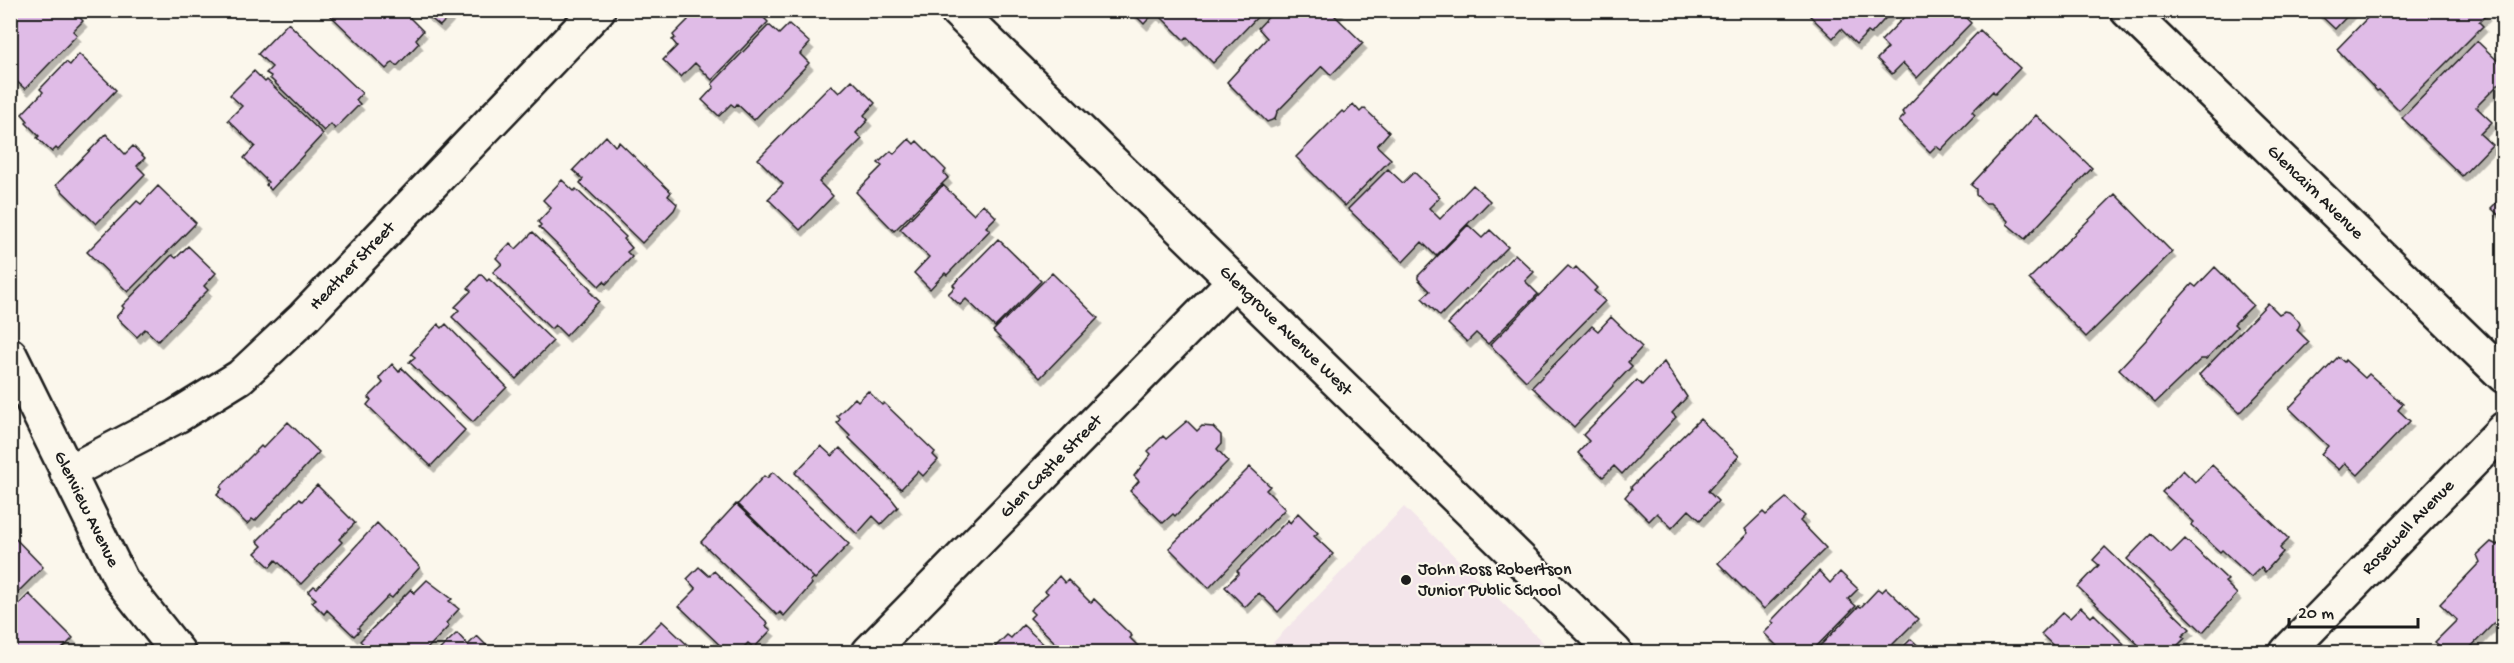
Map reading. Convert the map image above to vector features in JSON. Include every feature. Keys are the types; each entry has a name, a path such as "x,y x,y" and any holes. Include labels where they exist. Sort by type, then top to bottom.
{"street":[{"name":"Heather Street","path":"67,473 177,416 240,377 304,317 598,10"},
{"name":"Glengrove Avenue West","path":"956,10 1615,652"},
{"name":"Glencairn Avenue","path":"2127,10 2504,376"},
{"name":"Glen Castle Street","path":"868,652 1234,281"},
{"name":"Glenview Avenue","path":"10,355 121,580 178,652"},
{"name":"Rosewell Avenue","path":"2288,652 2504,429"}],"shaded area":[{"name":"John Ross Robertson Junior Public School","path":"1404,507 1553,652 1264,652"}],"building":[{"path":"15,10 73,10 83,21 73,31 77,35 25,89 10,75 10,15"},
{"path":"335,10 402,10 423,31 416,39 419,43 397,66 393,62 386,69 330,15"},
{"path":"421,10 455,10 440,26"},
{"path":"691,10 765,10 761,15 768,22 712,80 695,63 681,77 663,60 677,46 672,40 675,38 673,35 688,20 685,17"},
{"path":"1130,10 1164,10 1158,17 1154,13 1144,24"},
{"path":"1165,10 1264,10 1213,63 1187,37 1184,40 1160,16"},
{"path":"1275,10 1340,10 1335,16 1363,43 1331,75 1322,66 1277,112 1275,119 1267,122 1227,82 1267,38 1258,28"},
{"path":"1815,10 1893,10 1871,34 1868,32 1856,44 1841,29 1833,38 1810,16"},
{"path":"1911,10 1958,10 1971,23 1917,78 1903,63 1892,74 1877,59 1888,48 1881,41"},
{"path":"2315,10 2353,10 2335,29"},
{"path":"2375,10 2482,10 2486,15 2479,22 2483,26 2399,110 2379,90 2377,91 2337,49"},
{"path":"288,23 362,93 356,100 360,104 335,129 331,124 324,131 266,73 272,67 258,54"},
{"path":"789,24 810,43 800,54 809,63 754,120 737,104 735,107 731,104 719,116 702,100 714,87 712,84 769,25 779,34"},
{"path":"1980,30 2020,68 1995,94 1993,91 1972,112 1975,115 1941,150 1936,146 1930,152 1899,121 1905,115 1902,112"},
{"path":"2477,41 2504,67 2504,79 2476,107 2492,122 2480,134 2492,145 2462,176 2402,118"},
{"path":"79,54 116,90 58,150 56,148 52,152 37,138 39,136 26,123 28,121 22,114 43,92 40,89 66,62 70,65"},
{"path":"254,71 265,82 267,80 323,134 271,190 266,185 268,182 244,158 255,146 228,120 242,106 230,95"},
{"path":"852,80 875,103 864,115 868,120 856,133 862,139 819,182 833,196 800,230 768,199 783,184 758,159 831,85 839,93"},
{"path":"1353,104 1360,112 1364,108 1389,132 1377,146 1391,159 1345,206 1296,157 1342,111 1344,113"},
{"path":"2036,115 2092,168 2025,239 2007,224 2008,221 1990,203 1985,203 1976,195 1976,189 1971,185"},
{"path":"106,134 125,154 133,146 145,158 137,166 145,174 96,224 56,185"},
{"path":"606,136 615,146 619,142 671,192 668,196 677,204 642,243 580,183 583,179 573,170"},
{"path":"909,139 914,144 917,141 946,170 944,173 948,178 894,231 856,192 882,166 878,163 891,151 894,154"},
{"path":"1388,169 1403,183 1414,172 1440,197 1429,208 1440,219 1473,185 1490,201 1436,256 1422,242 1403,262 1348,209"},
{"path":"562,180 574,191 576,189 626,237 624,239 632,248 627,252 632,257 606,284 604,281 599,286 539,227 541,225 538,222 551,208 543,200"},
{"path":"943,185 973,214 983,204 996,217 986,227 990,230 947,275 945,273 930,289 914,273 929,257 900,229"},
{"path":"158,186 196,223 128,292 87,252 137,201 141,204"},
{"path":"2115,194 2172,252 2086,337 2029,279"},
{"path":"2504,195 2504,220 2491,208"},
{"path":"1468,225 1482,238 1490,230 1508,247 1440,316 1422,298 1430,291 1418,279 1418,276"},
{"path":"533,232 591,289 589,291 599,301 566,336 555,325 551,329 493,272 502,264 496,258 510,243 516,249"},
{"path":"998,239 1041,281 995,327 966,299 960,305 948,294 955,287 953,285"},
{"path":"188,246 216,273 204,286 208,290 158,341 145,329 137,337 116,317 124,308 122,306 172,255 176,258"},
{"path":"1515,254 1534,272 1525,281 1538,294 1488,344 1476,333 1467,342 1448,324"},
{"path":"1568,266 1573,270 1576,267 1597,288 1594,291 1605,301 1526,381 1490,345"},
{"path":"2215,267 2253,305 2234,324 2237,327 2206,359 2201,359 2155,403 2119,369 2192,284 2196,287"},
{"path":"1052,273 1098,318 1040,378 993,331"},
{"path":"481,274 553,341 516,379 452,317 459,310 455,307 471,291 468,288"},
{"path":"2268,303 2279,314 2289,312 2298,320 2300,324 2297,330 2309,342 2240,413 2199,375"},
{"path":"1611,317 1642,347 1628,362 1632,366 1574,427 1532,387 1592,326 1598,331"},
{"path":"438,324 442,328 446,324 507,387 473,422 409,362 415,357 411,354"},
{"path":"2338,357 2344,362 2345,360 2365,378 2369,374 2403,404 2398,410 2410,421 2358,475 2345,463 2339,470 2321,454 2328,446 2289,408"},
{"path":"1664,362 1687,397 1672,413 1676,417 1622,474 1614,466 1603,477 1578,453 1589,441 1583,435 1637,380 1642,385"},
{"path":"392,364 399,372 402,368 465,430 431,466 367,405 371,400 368,398 383,383 379,378"},
{"path":"868,391 882,405 884,403 935,452 933,455 938,460 923,476 918,471 901,489 849,438 850,436 837,423 840,419 837,416 855,398 858,401"},
{"path":"1700,419 1739,456 1708,491 1718,501 1700,520 1689,510 1672,528 1657,513 1649,521 1625,497 1632,489 1631,487"},
{"path":"1187,421 1197,431 1202,426 1213,427 1221,435 1221,444 1217,449 1228,461 1175,516 1173,514 1163,523 1130,491 1139,481 1134,476 1151,454 1148,451 1163,436 1166,439"},
{"path":"288,422 319,452 255,521 252,519 247,524 217,495 222,489 220,487"},
{"path":"821,446 832,456 840,448 898,507 881,524 873,516 857,534 795,473"},
{"path":"2212,465 2289,539 2280,548 2283,552 2265,572 2261,567 2251,577 2191,525 2194,522 2162,492 2183,470 2195,482"},
{"path":"1250,467 1270,486 1266,490 1285,509 1209,588 1169,548"},
{"path":"773,472 849,544 815,579 738,504 764,476 767,478"},
{"path":"317,485 355,523 339,539 342,542 301,584 276,560 270,567 255,553 262,546 257,541 299,499 302,501"},
{"path":"1786,498 1805,516 1800,521 1826,548 1764,609 1718,563 1748,533 1745,529 1763,512 1766,515"},
{"path":"736,504 814,578 810,581 812,584 784,616 780,612 777,615 701,542"},
{"path":"1298,513 1318,533 1314,536 1333,554 1278,612 1259,593 1245,607 1225,587 1239,573 1237,571 1288,520 1290,523"},
{"path":"377,523 420,567 392,598 389,596 358,628 360,630 354,636 327,610 324,614 312,602 316,599 308,592 314,586 317,588"},
{"path":"10,533 43,567 10,600"},
{"path":"2151,534 2171,553 2185,539 2228,580 2225,582 2237,594 2203,632 2127,559"},
{"path":"2504,538 2504,617 2499,622 2497,620 2466,652 2447,652 2435,642 2457,620 2440,604 2480,562 2477,555 2491,542 2497,545"},
{"path":"2105,547 2190,629 2182,636 2185,638 2171,652 2146,652 2078,587 2099,565 2093,560"},
{"path":"699,567 709,576 714,571 768,623 766,626 771,630 754,648 748,643 739,652 727,652 679,606 696,589 687,579"},
{"path":"1819,571 1830,583 1840,572 1858,589 1848,599 1856,606 1811,652 1783,652 1764,633 1774,623 1771,621"},
{"path":"1059,576 1065,583 1068,580 1091,603 1094,599 1132,636 1130,638 1141,649 1138,652 1065,652 1030,618 1034,614 1030,610 1048,593 1045,591"},
{"path":"427,580 452,599 449,601 459,609 446,623 449,626 424,652 372,652 360,641 411,589 414,593"},
{"path":"1886,588 1918,619 1885,652 1814,652 1878,589 1882,592"},
{"path":"29,594 73,638 59,652 10,652 10,613"},
{"path":"2081,607 2091,617 2094,614 2132,652 2060,652 2041,634 2063,612 2070,618"},
{"path":"662,621 695,652 631,652"},
{"path":"1023,625 1052,652 990,652 1007,635 1011,638"},
{"path":"457,633 468,645 477,636 493,652 437,652"},
{"path":"1911,639 1925,652 1893,652 1900,646 1902,648"}],"place":[{"name":"John Ross Robertson Junior Public School","path":"1406,580"}]}
